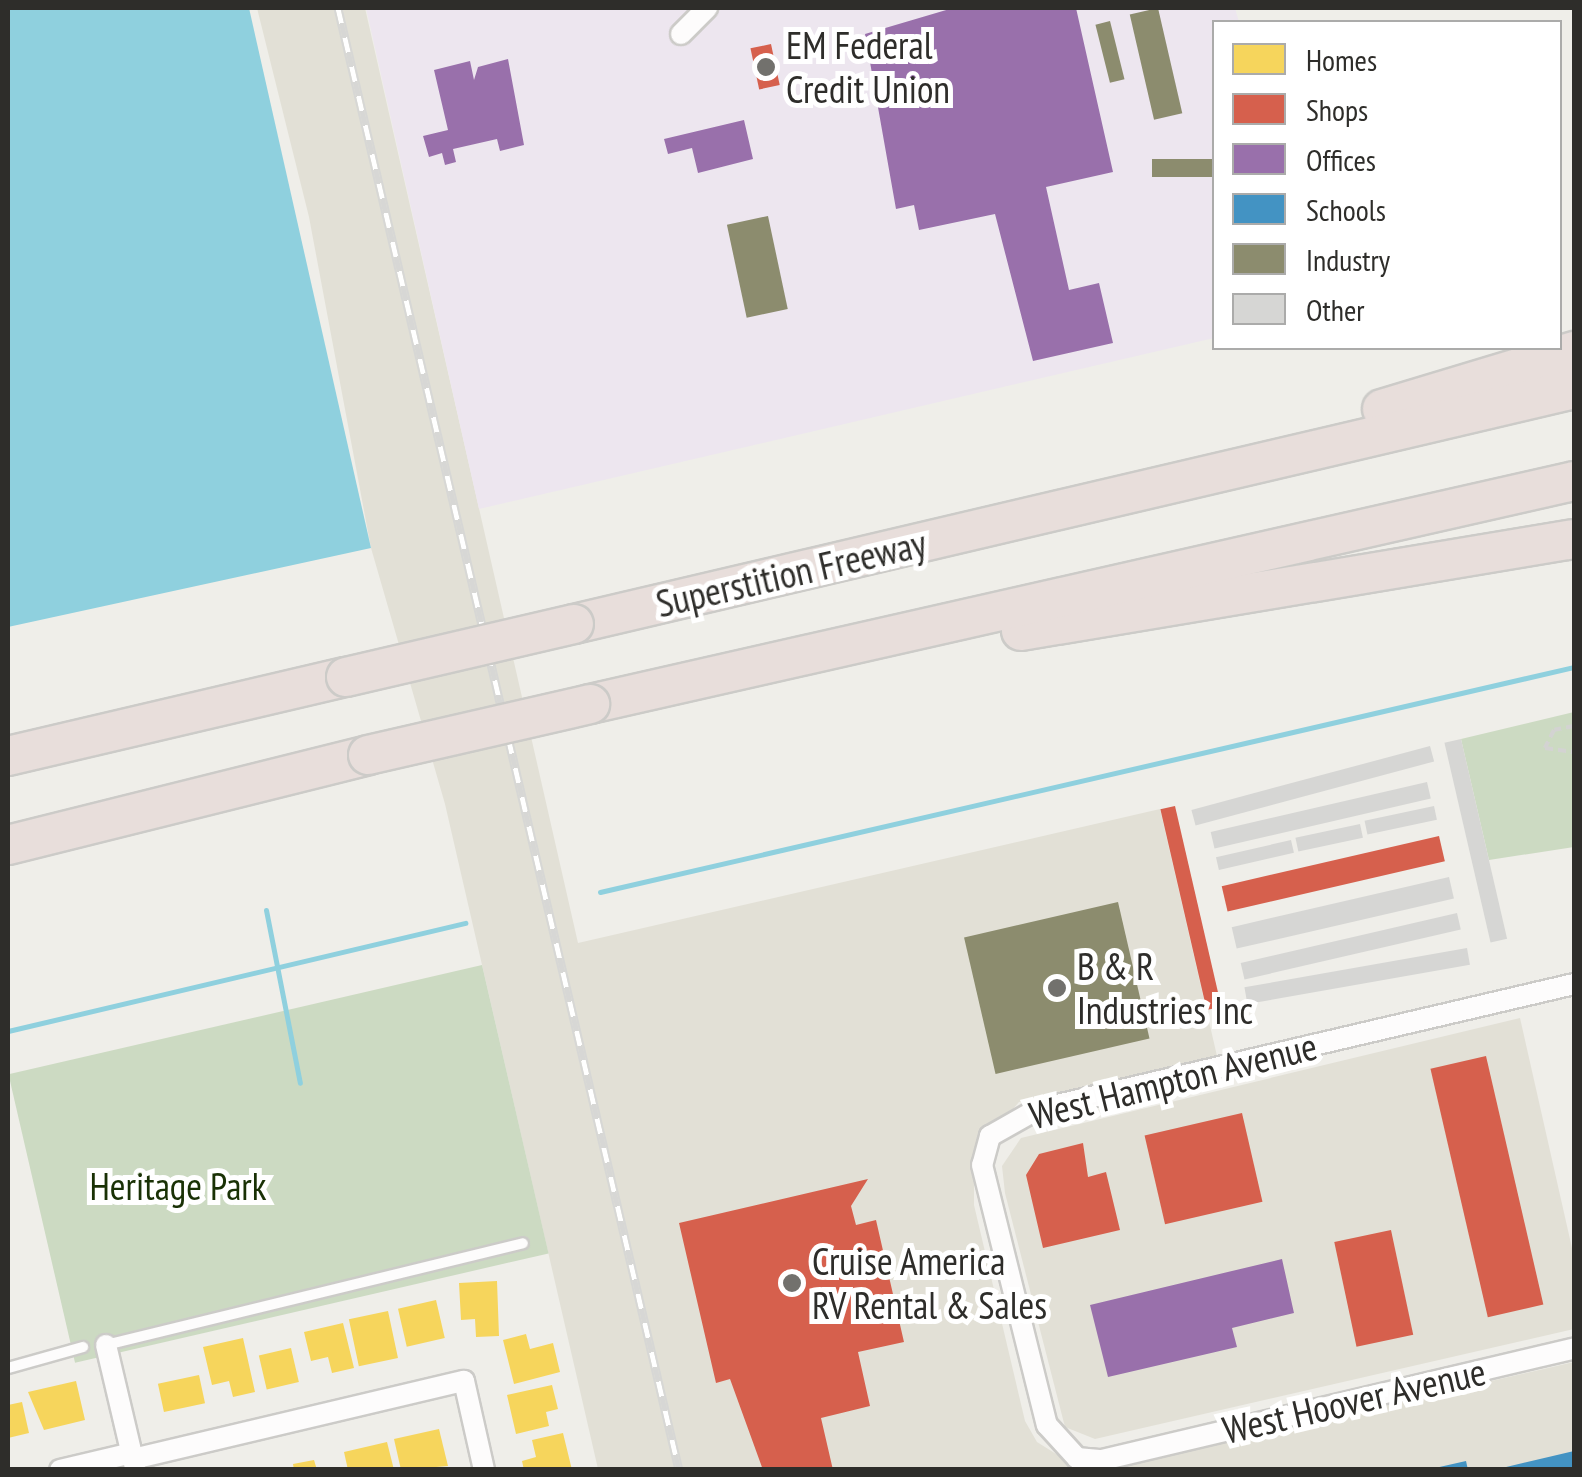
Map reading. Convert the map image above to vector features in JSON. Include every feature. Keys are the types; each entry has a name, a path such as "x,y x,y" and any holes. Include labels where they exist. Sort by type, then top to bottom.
{"highway":[{"path":"1074,503 1574,350"},
{"name":"Superstition Freeway","path":"8,753 116,731 1574,388"},
{"path":"8,845 590,704 1574,481"},
{"path":"590,704 1574,539"}],"street":[{"path":"681,34 708,8"},
{"name":"West Hampton Avenue","path":"1025,1350 982,1165 990,1136 1011,1120 1574,984"},
{"path":"106,1345 134,1460"},
{"name":"West Hoover Avenue","path":"1025,1350 1046,1426 1077,1458 1102,1460 1574,1348"},
{"path":"60,1470 134,1460 464,1381 484,1470"}],"lane":[{"path":"106,1345 523,1242"},
{"path":"8,1368 83,1347"}],"path":[{"path":"1574,726 1554,730 1545,748 1574,752"}],"shaded area":[{"path":"257,8 365,8 578,943 1160,809 1217,1056 1019,1102 974,1153 974,1205 1025,1421 1037,1442 1080,1469 598,1469 445,804 371,548 309,217"},
{"path":"366,8 1235,8 1238,20 1212,20 1212,338 479,509"},
{"path":"1520,1018 1574,1257 1574,1329 1095,1439 1065,1427 1005,1193 1002,1166 1021,1138"},
{"path":"1574,1362 1574,1469 1110,1469"}],"green space":[{"path":"1574,712 1574,847 1489,860 1461,739"},
{"name":"Heritage Park","path":"482,965 549,1253 75,1363 8,1074"}],"water":[{"path":"8,8 249,8 371,548 8,627"}],"building: Homes":[{"path":"497,1281 499,1336 476,1337 475,1319 461,1320 459,1283"},
{"path":"436,1300 445,1338 407,1347 398,1309"},
{"path":"388,1311 398,1358 359,1366 349,1319"},
{"path":"343,1323 354,1368 332,1373 328,1357 311,1361 304,1332"},
{"path":"526,1334 530,1349 553,1343 560,1372 514,1384 503,1340"},
{"path":"243,1338 255,1392 233,1397 229,1381 212,1385 203,1347"},
{"path":"291,1348 299,1382 267,1390 259,1355"},
{"path":"199,1375 205,1403 164,1412 158,1384"},
{"path":"76,1381 85,1420 44,1430 28,1392"},
{"path":"552,1385 558,1409 546,1412 549,1426 516,1434 507,1395"},
{"path":"22,1402 29,1433 8,1438 8,1405"},
{"path":"439,1429 448,1466 401,1470 394,1439"},
{"path":"563,1433 572,1470 524,1470 522,1461 536,1457 532,1440"},
{"path":"387,1442 394,1470 348,1470 344,1452"},
{"path":"314,1460 317,1470 294,1470 293,1464"}],"building: Shops":[{"name":"EM Federal Credit Union","path":"771,44 780,85 759,89 750,48"},
{"path":"1175,806 1221,1007 1207,1010 1160,809"},
{"path":"1439,836 1445,861 1228,911 1222,886"},
{"path":"1486,1056 1543,1304 1488,1317 1430,1069"},
{"path":"1242,1113 1262,1202 1165,1224 1145,1135"},
{"path":"1083,1143 1088,1177 1106,1172 1120,1230 1043,1248 1026,1175 1039,1154"},
{"name":"Cruise America RV Rental & Sales","path":"868,1179 851,1206 856,1225 876,1220 904,1342 858,1352 870,1406 821,1418 833,1470 763,1470 730,1379 716,1383 679,1223"},
{"path":"1391,1230 1413,1335 1357,1347 1334,1242"}],"building: Offices":[{"path":"953,8 1076,8 1113,172 1046,187 1069,290 1099,283 1113,343 1033,361 995,214 919,230 914,205 896,209 865,34"},
{"path":"508,59 524,145 500,151 497,139 453,149 456,162 445,165 442,153 429,157 423,136 448,130 434,70 470,61 474,80 478,67"},
{"path":"744,120 753,159 698,173 692,148 668,154 664,139"},
{"path":"1282,1259 1294,1313 1232,1328 1237,1347 1108,1377 1090,1305"}],"building: Schools":[{"path":"1574,1451 1574,1470 1502,1470 1502,1468"},
{"path":"1466,1461 1468,1470 1435,1470 1435,1468"}],"building: Industry":[{"path":"1158,8 1182,113 1154,120 1130,15"},
{"path":"1110,21 1125,79 1110,83 1095,25"},
{"path":"1152,159 1212,159 1212,177 1152,177"},
{"path":"768,216 788,309 747,318 727,225"},
{"name":"B & R Industries Inc","path":"1118,902 1149,1038 996,1074 964,938"}],"building: Other":[{"path":"1461,739 1507,939 1491,943 1444,743"},
{"path":"1430,746 1434,761 1196,825 1191,810"},
{"path":"1427,782 1431,799 1215,849 1211,832"},
{"path":"1434,806 1437,820 1367,834 1365,821"},
{"path":"1360,824 1363,838 1298,851 1295,838"},
{"path":"1291,840 1294,853 1219,870 1216,857"},
{"path":"1449,877 1454,898 1237,949 1232,927"},
{"path":"1457,913 1461,930 1245,980 1241,963"},
{"path":"1467,948 1470,965 1247,1004 1244,987"}],"waterway":[{"path":"600,892 1574,667"},
{"path":"266,910 300,1083"},
{"path":"8,1031 465,923"}],"railway":[{"path":"338,8 679,1470"}],"place":[{"name":"EM Federal Credit Union","path":"766,67"},
{"name":"B & R Industries Inc","path":"1057,988"},
{"name":"Cruise America RV Rental & Sales","path":"792,1283"}]}
